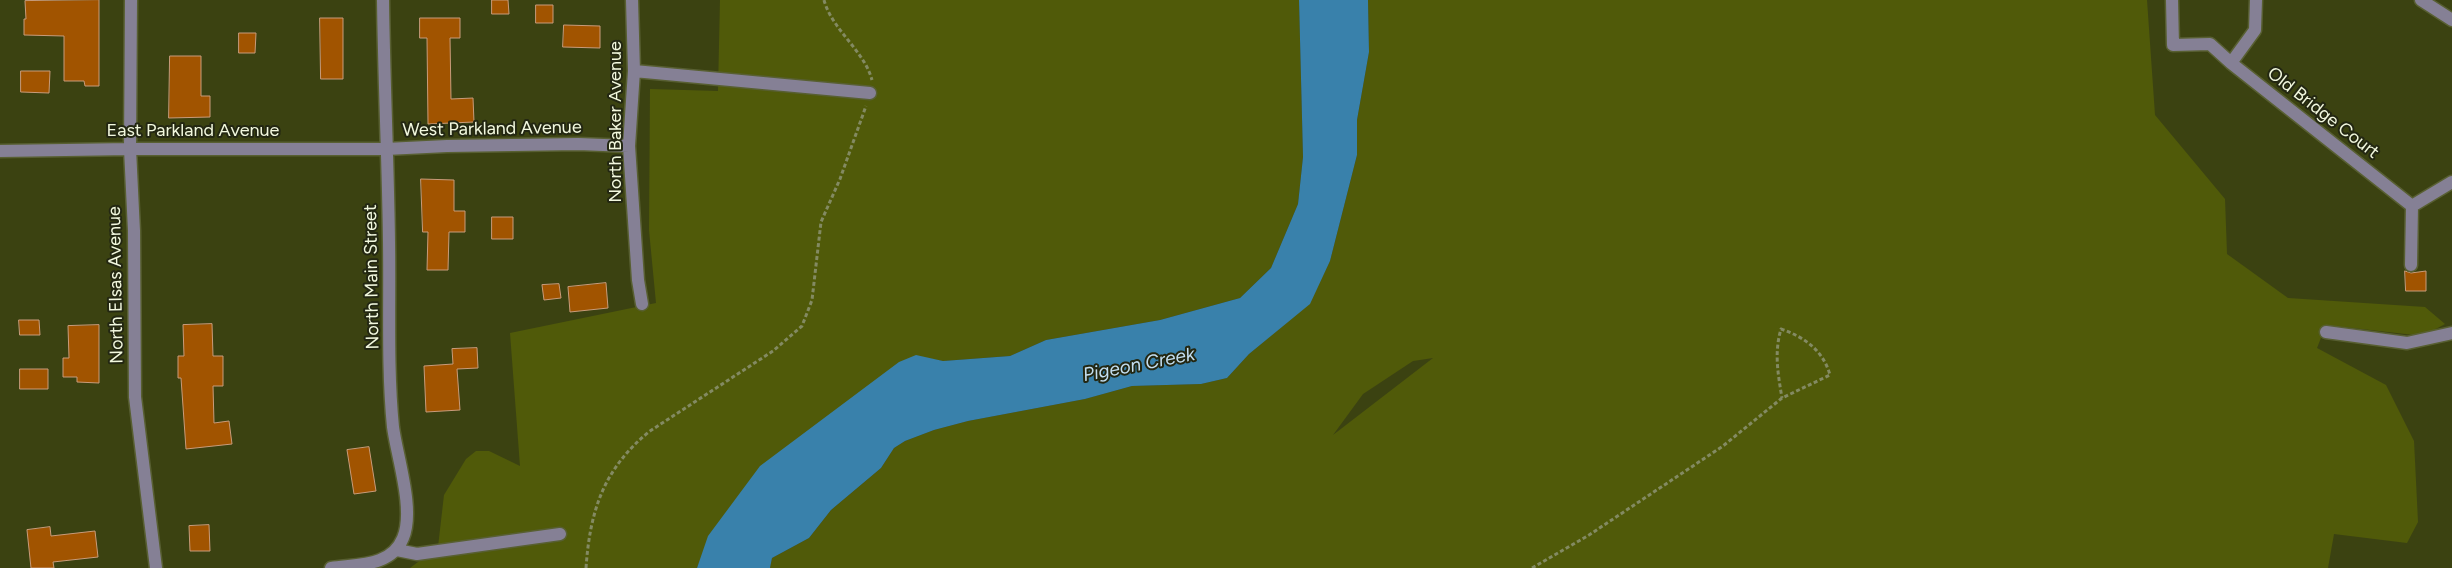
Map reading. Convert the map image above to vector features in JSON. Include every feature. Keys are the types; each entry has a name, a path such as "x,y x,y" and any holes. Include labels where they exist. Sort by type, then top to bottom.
{"street":[{"name":"North Elsas Avenue","path":"130,0 130,148 134,231 135,397 156,568"},
{"name":"North Main Street","path":"383,0 391,390 394,427 407,515 404,537 397,550"},
{"name":"North Baker Avenue","path":"632,0 634,71 629,146 636,262 642,304"},
{"name":"Old Bridge Court","path":"2172,0 2173,45 2210,44 2412,206"},
{"path":"2232,63 2255,30 2256,0"},
{"path":"2421,0 2452,20"},
{"path":"634,71 870,93"},
{"name":"West Parkland Avenue","path":"386,149 447,146 629,146"},
{"name":"East Parkland Avenue","path":"0,151 130,148 386,149"},
{"path":"2411,265 2412,206 2452,182"},
{"path":"2326,332 2407,343 2452,333"},
{"path":"331,568 385,560 397,550 417,554 560,534"}],"path":[{"path":"586,568 589,535 596,502 620,461 634,444 650,430 773,351 802,326 812,300 821,222 840,179 870,93 872,79 867,66 836,24 824,0"},
{"path":"1532,568 1589,535 1723,446 1782,398 1830,375 1827,363 1814,347 1801,336 1781,329 1777,342 1776,366 1782,398"}],"green space":[{"path":"720,0 1299,0 1303,157 1298,204 1271,268 1240,298 1160,320 1046,340 1010,356 943,361 916,356 699,563 697,568 410,568 438,547 444,495 466,459 476,451 489,451 520,466 510,333 656,303 649,230 650,89 718,91"},
{"path":"1368,0 2147,0 2155,115 2225,199 2227,254 2288,298 2425,307 2445,324 2423,336 2326,325 2317,348 2386,385 2414,441 2418,522 2407,543 2334,534 2328,568 770,568 772,558 809,538 831,510 881,468 894,448 905,441 934,430 968,421 1085,399 1132,386 1201,384 1227,378 1249,354 1309,304 1330,261 1357,155 1357,120 1369,52","holes":["1433,358 1333,435 1363,394 1413,361"]}],"water":[{"name":"Pigeon Creek","path":"1299,0 1368,0 1369,52 1357,120 1357,155 1330,261 1310,304 1249,354 1227,378 1201,384 1132,386 1085,399 968,421 934,430 905,441 894,448 881,468 831,510 809,538 772,558 770,568 697,568 708,536 760,466 899,362 916,355 943,361 1010,356 1046,340 1160,320 1240,298 1271,268 1298,204 1303,157"}],"building":[{"path":"99,0 99,86 85,86 84,81 64,81 64,36 24,35 24,19 26,19 25,1"},
{"path":"492,0 508,0 509,14 492,14"},
{"path":"536,5 553,5 553,23 536,23"},
{"path":"320,18 343,18 343,79 321,79"},
{"path":"420,18 460,18 460,38 450,38 451,99 473,98 474,122 428,124 427,38 420,38"},
{"path":"564,25 600,26 600,48 563,47"},
{"path":"239,33 256,33 255,53 239,53"},
{"path":"170,56 201,56 201,96 210,96 210,117 169,118"},
{"path":"21,71 50,71 49,93 21,92"},
{"path":"421,179 454,180 454,211 465,211 465,232 449,232 448,270 427,270 428,232 423,232"},
{"path":"492,217 513,217 513,239 492,239"},
{"path":"2405,271 2411,273 2426,271 2426,291 2406,291"},
{"path":"606,283 608,308 570,312 568,287"},
{"path":"559,284 561,298 544,300 542,285"},
{"path":"19,320 39,320 40,335 20,335"},
{"path":"212,324 213,356 223,356 223,386 213,386 214,423 229,421 232,444 186,449 181,378 178,378 178,356 184,356 183,325"},
{"path":"99,325 99,383 77,382 77,377 63,377 63,358 69,358 68,326"},
{"path":"477,348 478,368 457,369 460,410 426,412 424,366 453,364 452,349"},
{"path":"20,369 48,369 48,389 20,389"},
{"path":"369,447 376,491 354,494 347,450"},
{"path":"209,525 210,551 190,551 189,526"},
{"path":"50,527 51,536 95,531 98,557 53,562 54,568 31,568 27,530"}]}
